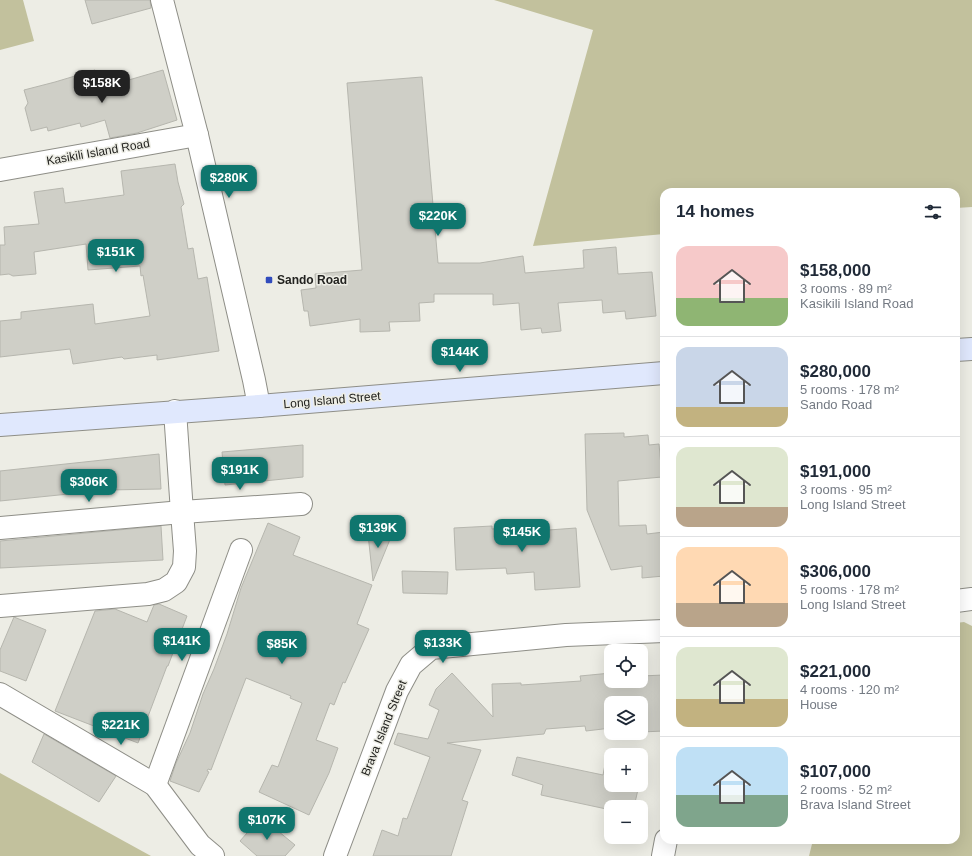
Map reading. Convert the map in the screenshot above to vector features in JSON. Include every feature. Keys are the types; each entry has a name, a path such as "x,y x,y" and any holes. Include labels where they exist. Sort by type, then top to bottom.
{"street":[{"path":"162,0 197,135 254,380 258,406"},
{"name":"Kasikili Island Road","path":"0,170 197,135"},
{"path":"960,350 972,349"},
{"name":"Long Island Street","path":"0,425 660,373"},
{"path":"0,606 148,594 164,590 176,582 184,567 185,551 175,411"},
{"path":"0,528 182,512 301,504"},
{"path":"155,785 241,550"},
{"path":"960,600 972,599"},
{"name":"Brava Island Street","path":"335,856 397,691 411,665 431,648 566,635 660,631"},
{"path":"0,694 155,785 200,845 213,856"},
{"path":"663,856 665,844"}],"green space":[{"path":"0,0 23,0 34,41 0,50"},
{"path":"494,0 972,0 972,207 960,208 960,188 660,188 660,234 533,246 593,30"},
{"path":"960,622 964,622 972,626 972,856 809,856 812,844 960,844"},
{"path":"0,773 151,856 0,856"}],"building":[{"path":"85,0 150,0 151,8 92,24"},
{"path":"95,70 101,87 163,70 177,120 137,133 110,138 105,120 81,127 80,123 48,131 47,127 31,131 25,108 28,103 24,90"},
{"path":"422,77 438,263 480,263 523,256 525,273 584,268 583,250 616,247 618,274 652,272 656,316 626,319 625,311 603,313 602,300 558,303 561,331 542,333 541,328 521,330 519,303 493,305 493,294 434,294 434,302 419,303 420,321 389,322 390,331 360,332 360,319 310,326 308,311 304,311 301,290 316,288 315,274 362,270 347,83"},
{"path":"175,164 184,204 181,207 188,249 193,248 198,279 207,277 219,351 157,360 157,355 124,359 122,357 73,364 70,349 0,357 0,321 21,319 21,312 93,304 95,324 150,316 140,266 88,270 86,244 34,252 36,274 13,276 9,274 0,275 0,245 5,245 4,227 39,224 34,192 63,188 65,203 124,195 121,171"},
{"path":"624,433 624,437 648,435 649,445 659,444 660,477 618,481 619,526 646,525 647,534 660,532 660,576 642,578 642,566 611,570 587,510 585,434"},
{"path":"303,445 303,477 225,485 222,452"},
{"path":"159,454 161,489 108,490 0,501 0,471"},
{"path":"268,523 300,537 293,555 372,585 357,624 369,629 345,683 343,682 334,705 330,703 316,740 338,748 329,773 309,815 259,792 272,765 278,767 302,703 290,698 291,696 246,678 211,770 208,769 207,771 209,772 199,792 170,781 176,763 190,733 203,694 227,634 241,588"},
{"path":"161,526 163,560 0,568 0,541"},
{"path":"492,526 492,529 534,526 535,531 576,528 580,587 535,590 534,572 507,574 506,568 456,570 454,528"},
{"path":"393,532 373,581 368,534"},
{"path":"402,571 448,572 447,594 403,593"},
{"path":"159,604 187,616 138,743 55,711 95,611 115,609 147,622 154,605"},
{"path":"14,617 46,630 26,681 0,671 0,650"},
{"path":"452,673 493,717 492,684 521,683 521,685 581,681 580,676 604,674 604,688 648,688 648,676 660,675 660,731 648,732 648,696 604,696 604,729 586,731 585,726 546,729 544,734 447,743 481,750 462,800 468,802 451,856 373,856 382,830 398,836 403,818 407,819 430,757 394,744 398,733 428,739 439,710 429,705 436,689"},
{"path":"44,734 116,776 99,802 32,762"},
{"path":"517,757 603,775 604,770 604,792 637,792 636,800 604,800 604,808 541,795 543,785 512,775"},
{"path":"261,817 295,845 285,856 257,856 240,841"}],"place":[{"name":"Sando Road","path":"269,280"}]}
